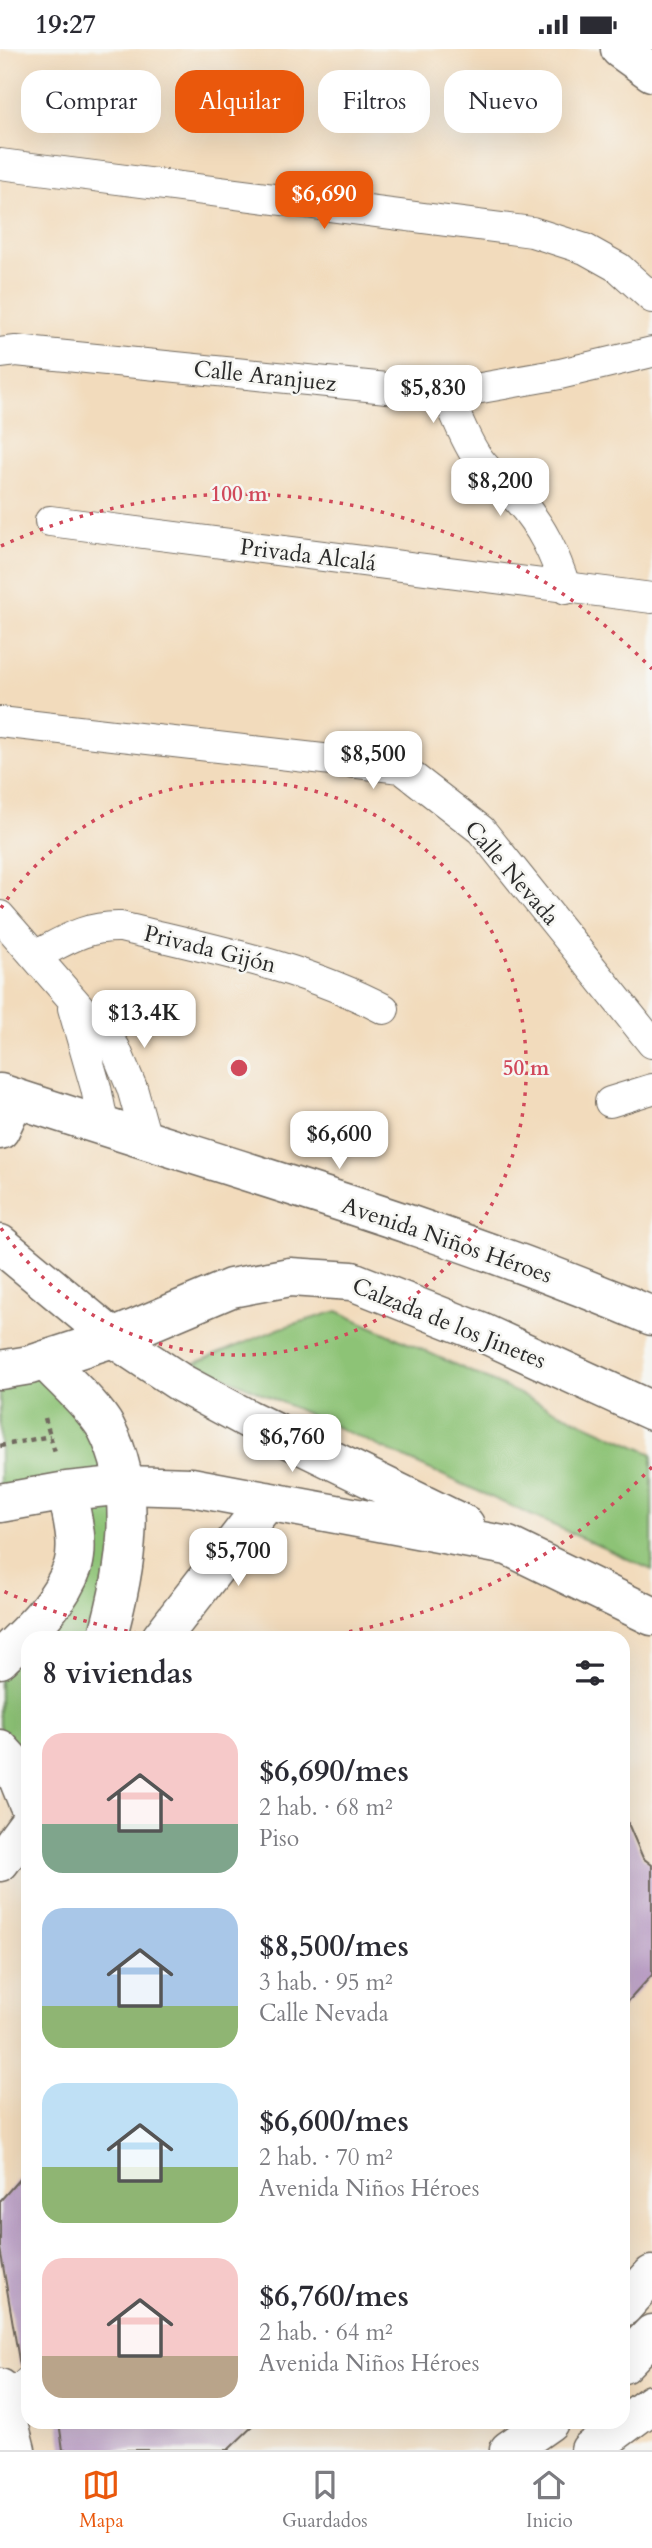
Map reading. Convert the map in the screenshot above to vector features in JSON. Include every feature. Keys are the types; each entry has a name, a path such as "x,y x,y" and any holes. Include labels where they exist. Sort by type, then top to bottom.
{"main road":[{"path":"620,49 652,72"},
{"name":"Avenida Niños Héroes","path":"5,1107 104,1128 359,1208 647,1312"},
{"path":"0,1244 113,1338 181,1383 248,1419 652,1616"},
{"name":"Calzada de los Jinetes","path":"0,1370 44,1360 113,1338 231,1289 290,1277 352,1281 483,1332 652,1411"},
{"path":"44,1360 105,1426 118,1457 125,1485 127,1529 109,1631"},
{"path":"0,1503 67,1490 125,1485 191,1487 508,1546"},
{"path":"30,1631 38,1623 73,1565 75,1534 67,1490"},
{"path":"166,1631 267,1501"},
{"path":"0,1659 21,1639"},
{"path":"0,1749 11,1761 21,1786"},
{"path":"0,1862 21,1834"},
{"path":"630,2299 652,2275"},
{"path":"630,2357 652,2334"},
{"path":"11,2392 16,2450"},
{"path":"630,2420 652,2404"},
{"path":"491,2450 510,2429"},
{"path":"509,2450 539,2429"},
{"path":"590,2450 618,2429"}],"street":[{"path":"0,165 532,232 584,250 619,268 652,298"},
{"name":"Calle Aranjuez","path":"0,353 16,351 447,394 560,374 652,352"},
{"path":"447,394 477,458 541,528 555,555 566,589"},
{"name":"Privada Alcalá","path":"50,521 652,598"},
{"name":"Calle Nevada","path":"0,722 401,768 481,830 652,1042"},
{"path":"0,916 115,1048 132,1088 147,1142"},
{"name":"Privada Gijón","path":"35,956 78,933 100,926 121,927 291,969 349,991 384,1009"},
{"path":"70,998 94,1078 104,1128"},
{"path":"610,1102 652,1089"}],"path":[{"path":"0,1446 50,1436"}],"green space":[{"path":"337,1311 652,1454 652,1570 195,1363 281,1328"},
{"path":"43,1365 73,1394 117,1482 0,1499 0,1377"},
{"path":"122,1490 106,1631 24,1631 74,1568 68,1495"},
{"path":"21,1635 21,1784 0,1744 0,1661"}],"building":[{"path":"630,1828 643,1858 652,1865 652,1975 630,1999"},
{"path":"21,2177 20,2366 0,2248 0,2201"},
{"path":"60,2429 250,2429 228,2450 63,2450"}]}
